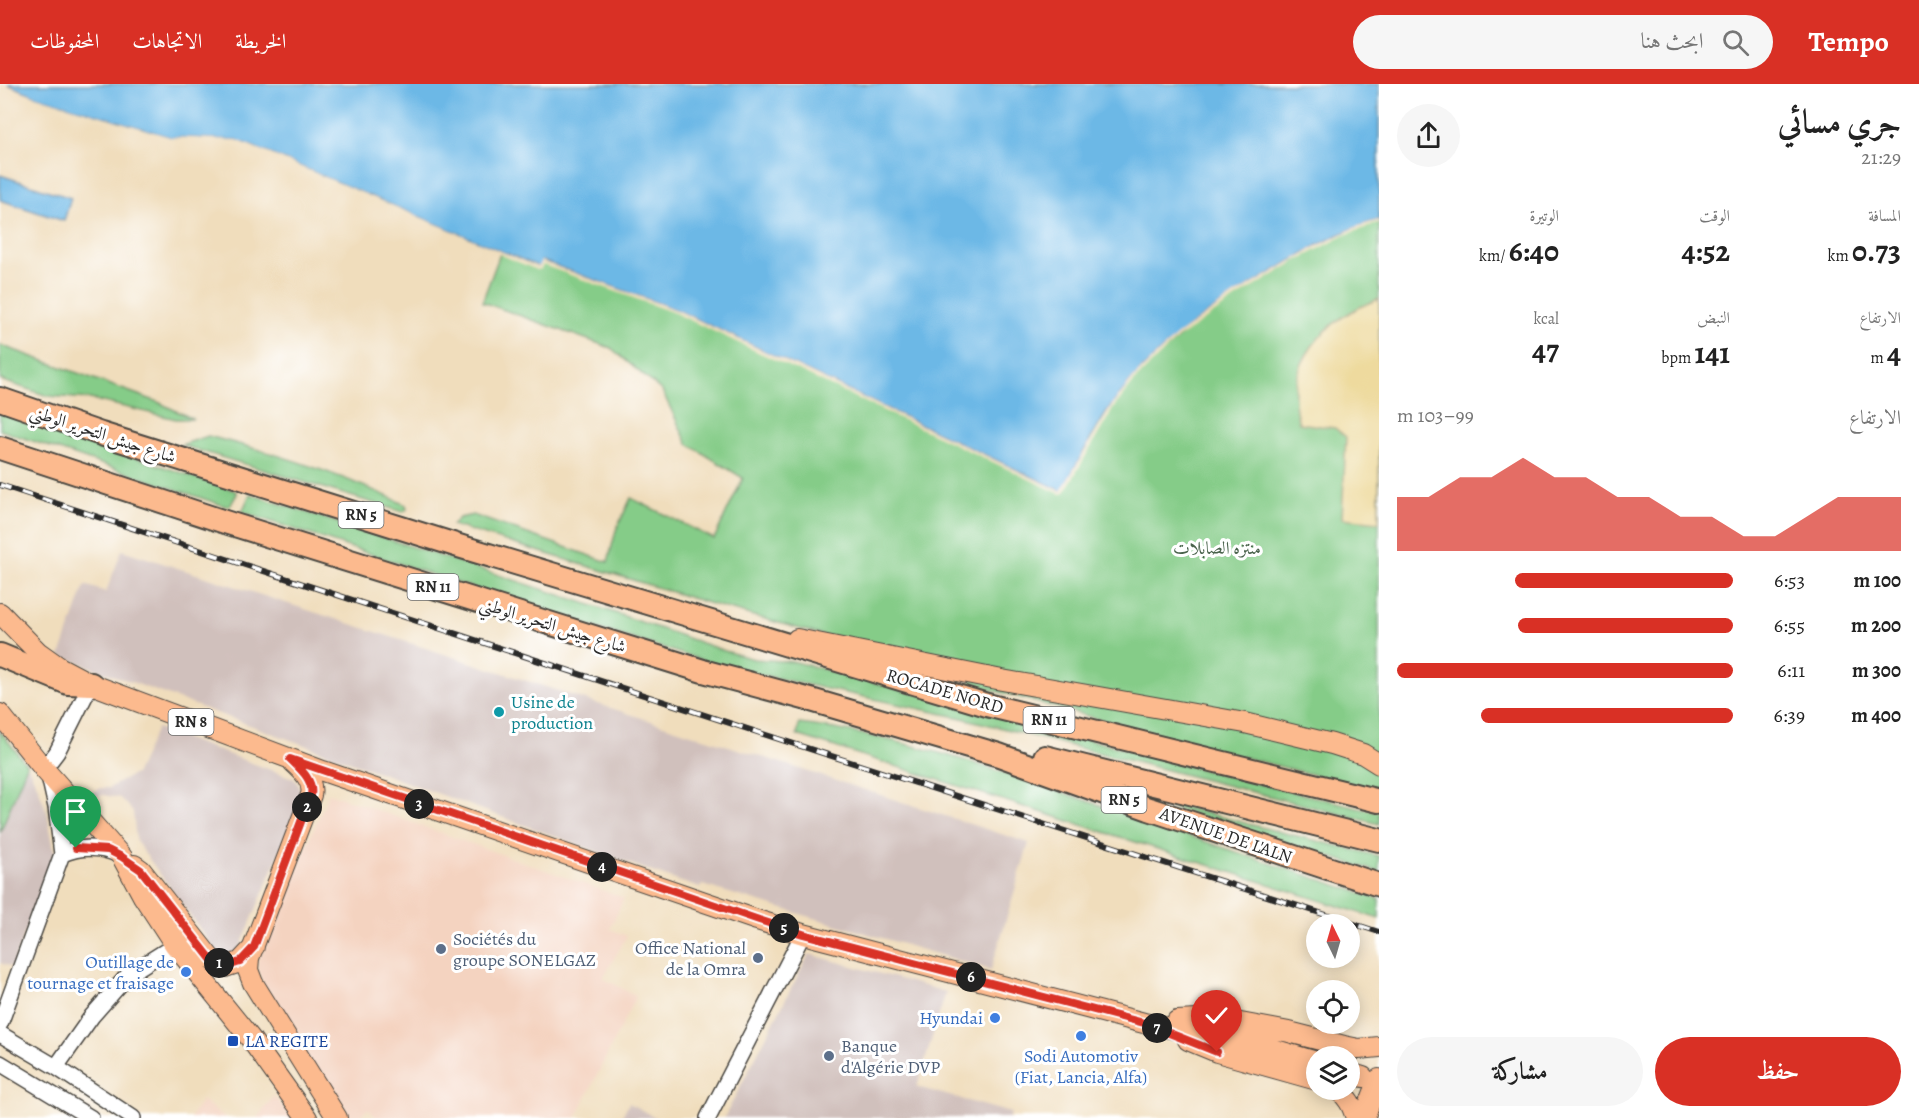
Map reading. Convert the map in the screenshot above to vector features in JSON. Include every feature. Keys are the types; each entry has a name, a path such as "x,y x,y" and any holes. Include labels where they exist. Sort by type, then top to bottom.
{"highway":[{"name":"شارع جيش التحرير الوطني","path":"0,399 101,434 441,540 724,624"},
{"name":"شارع جيش التحرير الوطني","path":"0,448 520,615 703,671 869,718"},
{"name":"ROCADE NORD","path":"724,624 987,705 1379,801"},
{"path":"5,659 68,683 91,684"},
{"name":"ROCADE NORD","path":"869,718 907,720 961,736 1379,840"},
{"name":"AVENUE DE L'ALN","path":"869,718 999,755 1149,809 1379,885"}],"main road":[{"name":"RN 8","path":"0,613 44,657 91,684 290,759 803,934 1144,1023 1266,1047 1306,1059"},
{"path":"724,624 1002,680 1245,723 1332,744 1363,754 1379,764"},
{"path":"0,714 46,771 122,857 143,896 175,945 250,1038 307,1118"},
{"path":"290,759 304,773 313,789 249,958 248,970 253,983 336,1118"},
{"path":"122,857 141,870 211,959 225,967 240,962 254,947"},
{"path":"1144,1023 1219,1019 1289,1032 1359,1049 1379,1047"},
{"path":"1144,1023 1217,1052 1306,1076"},
{"path":"1364,1076 1364,1118"},
{"path":"1348,1100 1356,1118"}],"street":[{"path":"0,1024 62,854 57,807 46,771 91,684"},
{"path":"62,854 76,848 92,848 108,850 122,857"},
{"path":"708,1118 803,934"},
{"path":"56,1067 92,1016 129,974 175,945"},
{"path":"0,1035 56,1067 133,1118"},
{"path":"0,1063 88,1117"}],"shaded area":[{"path":"122,550 1029,843 991,970 702,885 700,888 678,881 60,656 85,585 106,592"},
{"path":"157,728 293,778 298,784 301,793 300,804 237,955 221,958 136,841 133,812 120,798 103,795 87,797 99,788 109,788 136,773"},
{"path":"27,765 47,813 55,854 12,967 0,963 0,833"},
{"name":"Sociétés du groupe SONELGAZ","path":"329,793 624,898 610,929 627,936 603,978 636,996 576,1118 377,1118 368,1109 357,1118 351,1118 291,1037 261,982 257,962"},
{"path":"809,954 946,992 917,1087 1011,1113 1009,1118 724,1118"},
{"path":"274,1096 293,1118 257,1118"},
{"path":"202,1100 225,1118 190,1118"},
{"path":"629,1103 656,1118 621,1118"}],"green space":[{"name":"منتزه الصابلات","path":"1379,220 1379,791 1182,742 967,683 989,669 825,636 452,525 459,518 473,515 608,562 616,530 631,498 714,539 743,478 688,444 662,391 611,348 482,302 501,251 538,267 541,261 1112,405 1135,376 1203,316 1345,231"},
{"path":"0,345 158,402 193,419 176,419 90,399 48,396 0,380"},
{"path":"0,412 236,491 237,494 230,506 225,506 0,430"},
{"path":"208,436 284,457 334,474 406,505 407,509 403,512 181,445"},
{"path":"250,494 725,651 754,659 796,662 1242,780 1379,812 1379,824 962,718 725,667 577,622 242,512"},
{"path":"799,724 876,737 952,757 1379,899 1379,919 797,735"},
{"path":"0,731 27,765 0,833"},
{"path":"1157,800 1379,856 1379,872 1156,803"}],"sand":[{"path":"1379,299 1379,522 1342,518 1346,437 1335,428 1299,423 1295,402 1296,381 1302,363 1312,346 1342,318"}],"water":[{"path":"7,84 1379,84 1379,220 1337,235 1298,256 1206,315 1166,346 1147,364 1112,405 1062,491 677,310 542,261 539,267 237,140 170,137 36,96"},
{"path":"0,175 71,198 64,221 0,200"}],"pier":[{"path":"4,84 170,137 237,140 538,267 541,261 677,310 1061,491 1112,405 1135,376 1176,336 1234,295 1315,247 1358,226 1379,220 1379,223 1347,234 1296,261 1236,298 1178,338 1137,378 1114,407 1064,493 1061,494 675,313 543,265 537,270 237,143 169,140 35,99 5,87"}],"railway":[{"path":"0,485 1379,932"}],"place":[{"name":"Usine de production","path":"499,712"},
{"name":"Sociétés du groupe SONELGAZ","path":"441,949"},
{"name":"Office National de la Omra","path":"758,958"},
{"name":"Outillage de tournage et fraisage","path":"186,972"},
{"name":"Hyundai","path":"995,1018"},
{"name":"Sodi Automotiv (Fiat, Lancia, Alfa)","path":"1081,1036"},
{"name":"LA REGITE","path":"233,1041"},
{"name":"Banque d'Algérie DVP","path":"829,1056"}],"route":[{"path":"76,848 108,850 141,870 211,959 225,967 240,962 254,947 313,789 304,773 290,759 803,934 1144,1023 1217,1052"}]}
